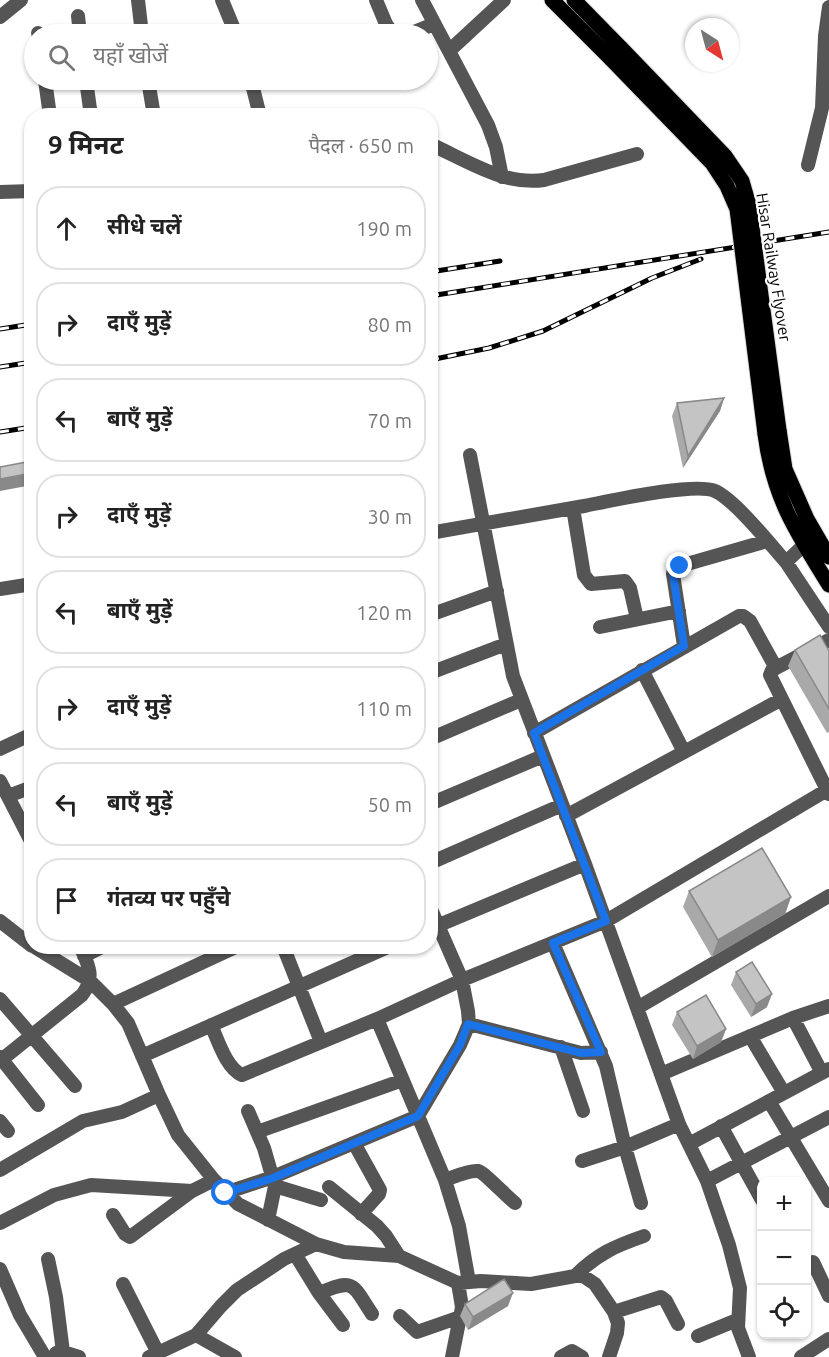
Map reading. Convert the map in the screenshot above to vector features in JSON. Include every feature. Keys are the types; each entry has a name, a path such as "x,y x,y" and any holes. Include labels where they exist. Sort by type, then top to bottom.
{"main road":[{"name":"Hisar Railway Flyover","path":"552,0 616,53 725,156 742,181 749,205 772,432 769,464 778,494 804,545 829,585"},
{"name":"Hisar Railway Flyover","path":"574,0 616,53"},
{"name":"Hisar Railway Flyover","path":"772,432 807,519 829,557"}],"street":[{"path":"0,17 21,0"},
{"path":"138,0 141,24"},
{"path":"222,0 232,24"},
{"path":"376,0 386,24"},
{"path":"422,0 435,24"},
{"path":"449,51 504,0"},
{"path":"808,165 826,94 825,36 828,15"},
{"path":"78,16 79,24"},
{"path":"438,30 488,125 496,147 502,177"},
{"path":"46,90 49,108"},
{"path":"88,90 91,108"},
{"path":"150,90 153,108"},
{"path":"254,90 258,108"},
{"path":"438,148 502,177 523,182 544,180 637,154"},
{"path":"0,192 24,191"},
{"path":"470,454 506,644 521,700 585,864 679,1124 707,1181 739,1280 737,1320 748,1357"},
{"path":"438,532 692,488 714,490 731,502 786,562 829,627"},
{"path":"573,508 586,581 591,584 625,581 630,588 637,619"},
{"path":"684,646 673,574 676,568 767,541"},
{"path":"786,562 804,545"},
{"path":"0,589 24,585"},
{"path":"438,612 497,591"},
{"path":"600,627 679,611"},
{"path":"534,733 739,616 750,621 776,668"},
{"path":"211,1025 228,1059 240,1075 606,921 828,792 770,675 776,668 829,640"},
{"path":"438,671 506,644"},
{"path":"642,670 684,752"},
{"path":"438,860 564,811 684,752 782,699"},
{"path":"438,736 521,700"},
{"path":"0,749 24,738"},
{"path":"438,801 543,756"},
{"path":"0,781 24,827"},
{"path":"8,796 24,790"},
{"path":"438,926 585,864"},
{"path":"638,1008 829,896"},
{"path":"0,921 24,940"},
{"path":"225,1193 274,1182 354,1143 418,1116 460,1045 468,1024 462,980 438,933"},
{"path":"553,943 601,1052 641,1203"},
{"path":"45,954 90,981 128,1023 178,1135 225,1193 238,1204 316,1244 344,1252 399,1256 464,1282 531,1284 583,1276 591,1280 614,1312 618,1323 609,1357"},
{"path":"38,1105 1,1059 82,995 90,981 88,965 83,954"},
{"path":"113,1004 219,954"},
{"path":"286,954 321,1042"},
{"path":"142,1056 372,954"},
{"path":"0,999 75,1086"},
{"path":"662,1074 793,1018 829,1006"},
{"path":"689,1144 826,1071 793,1018"},
{"path":"377,1019 445,1180 456,1216 464,1282 462,1307 452,1357"},
{"path":"468,1024 581,1053 601,1052"},
{"path":"750,1036 784,1093"},
{"path":"561,1047 583,1111"},
{"path":"257,1132 403,1080"},
{"path":"0,1170 83,1122 122,1112 159,1095"},
{"path":"769,1101 829,1201"},
{"path":"248,1111 274,1182 268,1220"},
{"path":"707,1181 791,1139 829,1117"},
{"path":"582,1161 625,1147 679,1124"},
{"path":"721,1126 757,1191"},
{"path":"354,1143 380,1190 361,1214"},
{"path":"445,1180 476,1171 482,1172 515,1203"},
{"path":"113,1215 124,1234 130,1237 192,1191 214,1180"},
{"path":"274,1182 321,1200"},
{"path":"0,1224 54,1196 91,1185 192,1191"},
{"path":"329,1187 386,1236 399,1256"},
{"path":"575,1276 592,1259 607,1250 644,1236"},
{"path":"123,1284 154,1355 196,1335 237,1290 262,1272 316,1244"},
{"path":"295,1254 319,1293 343,1325"},
{"path":"48,1259 56,1297 63,1352"},
{"path":"813,1262 829,1296"},
{"path":"0,1269 20,1315 47,1357 63,1352 79,1357"},
{"path":"319,1293 343,1284 352,1286 372,1314"},
{"path":"614,1312 662,1297 666,1300 678,1324"},
{"path":"400,1316 417,1332 460,1317"},
{"path":"698,1336 737,1320"},
{"path":"196,1335 235,1357"},
{"path":"801,1357 829,1339"},
{"path":"561,1357 572,1351 582,1357"}],"building":[{"path":"724,398 688,456 677,403"},
{"path":"24,462 24,474 0,479 0,467"},
{"path":"820,635 829,651 829,709 795,650"},
{"path":"762,848 791,897 718,940 689,891"},
{"path":"752,962 772,994 756,1004 736,972"},
{"path":"706,995 726,1029 697,1046 677,1012"},
{"path":"504,1279 513,1293 473,1317 465,1304"}],"railway":[{"path":"438,295 829,232"},
{"path":"438,358 489,348 543,331 652,278 701,259"},
{"path":"438,271 500,261"},
{"path":"0,329 24,325"},
{"path":"0,367 24,363"},
{"path":"0,432 24,428"}],"route":[{"path":"225,1193 273,1178 418,1116 460,1045 468,1024 581,1053 601,1052 553,943 606,921 534,733 684,646 673,574 674,570 680,566"}]}
